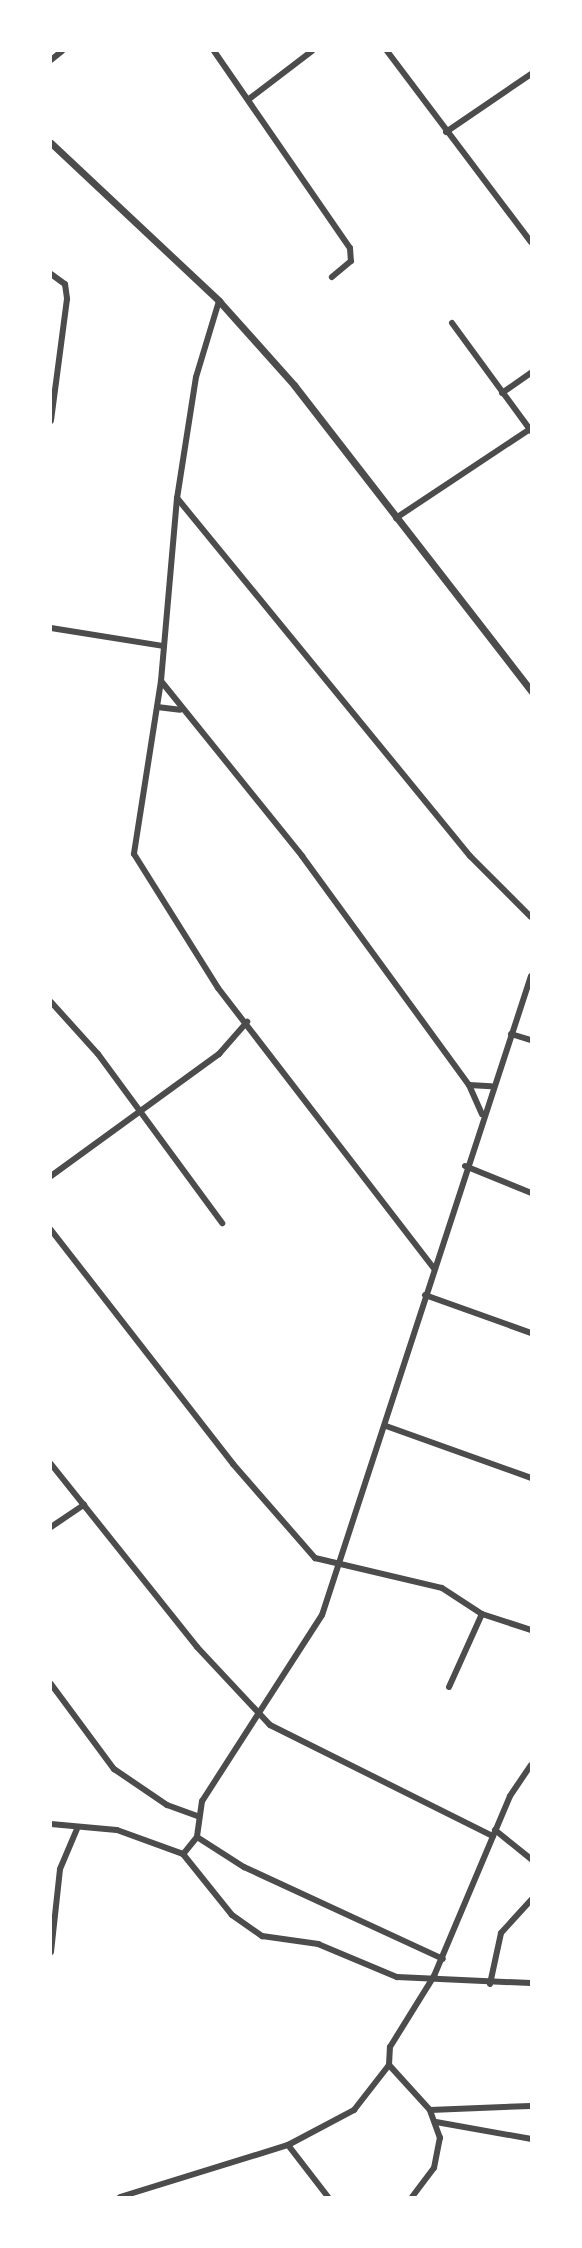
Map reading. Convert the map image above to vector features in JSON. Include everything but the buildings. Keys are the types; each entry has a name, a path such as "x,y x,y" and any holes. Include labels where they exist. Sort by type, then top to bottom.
{"street":[{"path":"51,60 62,51"},
{"path":"214,51 353,254 332,277"},
{"path":"249,99 312,51"},
{"path":"387,51 531,242"},
{"path":"446,132 531,74"},
{"path":"51,143 219,301 396,518 531,691"},
{"path":"51,274 65,284 67,299 51,421"},
{"path":"219,301 196,377 177,498 161,681 134,854 172,921 434,1268"},
{"path":"396,518 531,430 452,323"},
{"path":"502,393 531,373"},
{"path":"177,498 470,856 531,917"},
{"path":"51,628 163,646"},
{"path":"161,681 180,710 302,856 469,1085 482,1114"},
{"path":"157,707 180,710"},
{"path":"183,1854 197,1837 198,1816 322,1615 336,1567 386,1426 491,1086 531,976"},
{"path":"51,1002 139,1111 222,1223"},
{"path":"51,1176 219,1054 247,1022"},
{"path":"510,1034 531,1040"},
{"path":"469,1085 491,1086"},
{"path":"466,1166 531,1193"},
{"path":"51,1230 246,1480 315,1558 336,1567 432,1585 482,1614 531,1630"},
{"path":"425,1296 531,1333"},
{"path":"386,1426 531,1478"},
{"path":"51,1464 159,1601 260,1714 302,1746 494,1833 531,1859"},
{"path":"51,1527 84,1505"},
{"path":"449,1687 482,1614"},
{"path":"51,1684 114,1769 167,1805 198,1816"},
{"path":"122,2197 288,2145 354,2110 389,2065 390,2047 443,1959 494,1833 531,1765"},
{"path":"51,1824 77,1829 117,1830 183,1854 232,1915 262,1936 318,1944 386,1974 434,1976 490,1984 531,1983"},
{"path":"51,1952 60,1869 77,1829"},
{"path":"197,1837 244,1867 443,1959"},
{"path":"490,1984 501,1933 531,1900"},
{"path":"389,2065 430,2110 436,2122 440,2153 412,2197"},
{"path":"430,2110 531,2106"},
{"path":"436,2122 531,2139"},
{"path":"288,2145 328,2197"}]}
